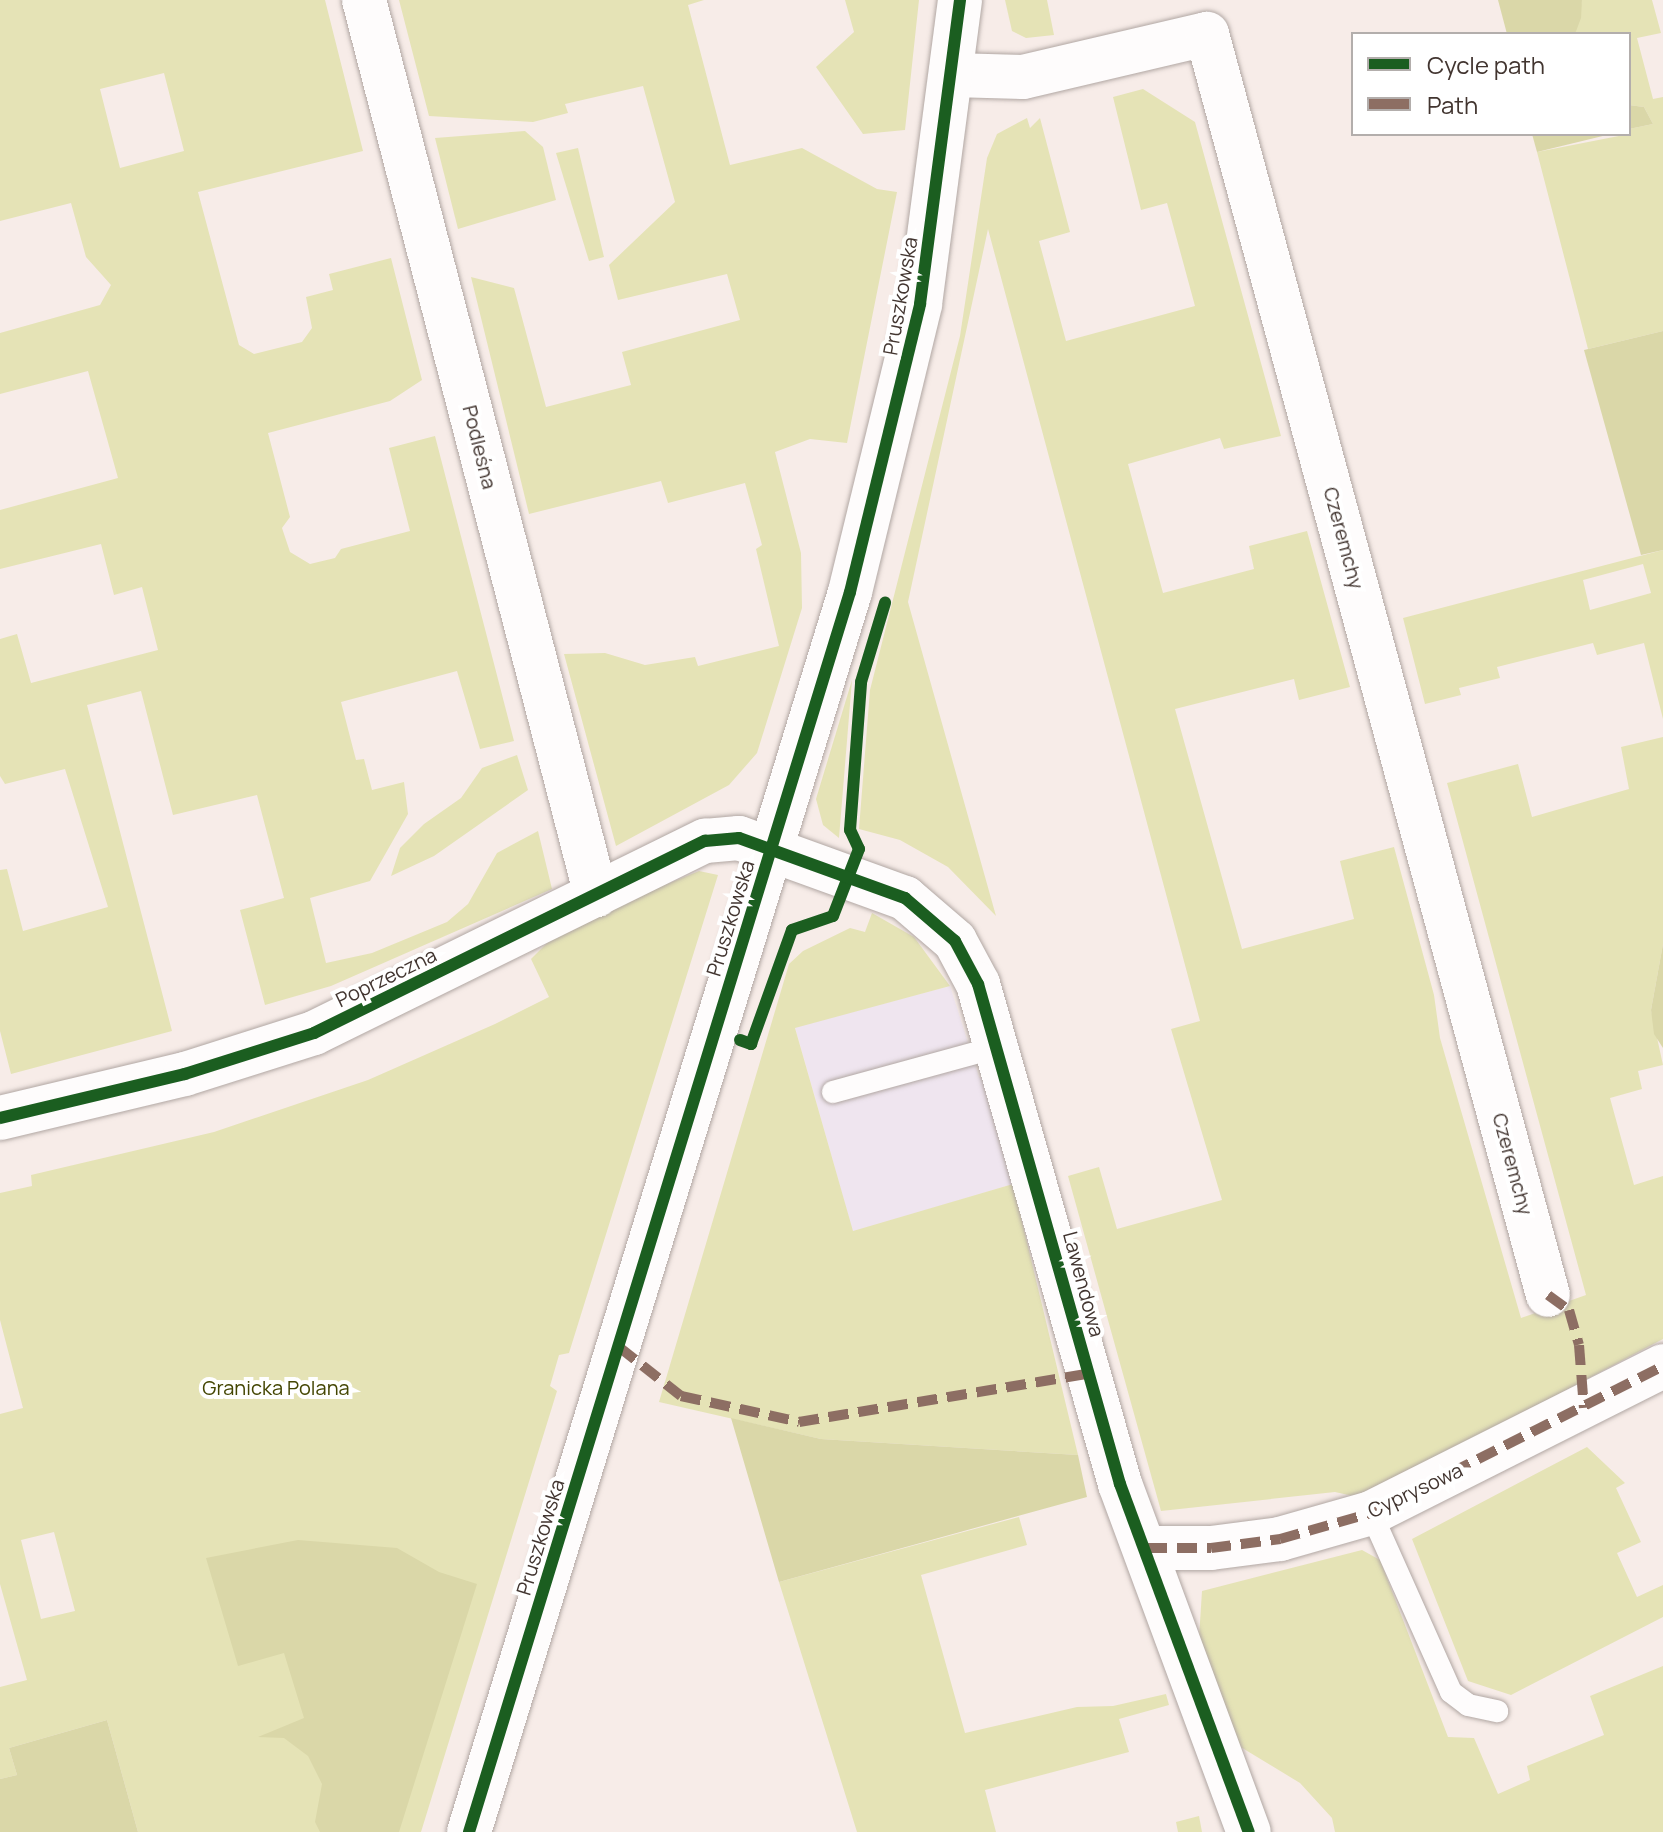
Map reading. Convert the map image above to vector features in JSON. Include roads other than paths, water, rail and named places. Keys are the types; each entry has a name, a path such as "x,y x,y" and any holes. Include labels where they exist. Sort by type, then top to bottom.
{"street":[{"name":"Podleśna","path":"364,0 596,895"},
{"name":"Pruszkowska","path":"480,1826 850,592 903,383 925,273 960,0"},
{"name":"Czeremchy","path":"952,75 1023,77 1207,34 1548,1295"},
{"name":"Poprzeczna","path":"0,1118 185,1074 314,1033 705,841 739,838 772,850"},
{"name":"Lawendowa","path":"772,850 885,889 925,911 967,961 998,1047 1086,1374 1120,1484 1147,1548 1249,1832"},
{"name":"Cyprysowa","path":"1147,1548 1211,1548 1280,1539 1371,1513 1663,1366"}],"lane":[{"path":"833,1092 998,1047"},
{"path":"1371,1513 1451,1692 1468,1705 1497,1711"}],"park label":[{"name":"Granicka Polana","path":"276,1387"}]}
